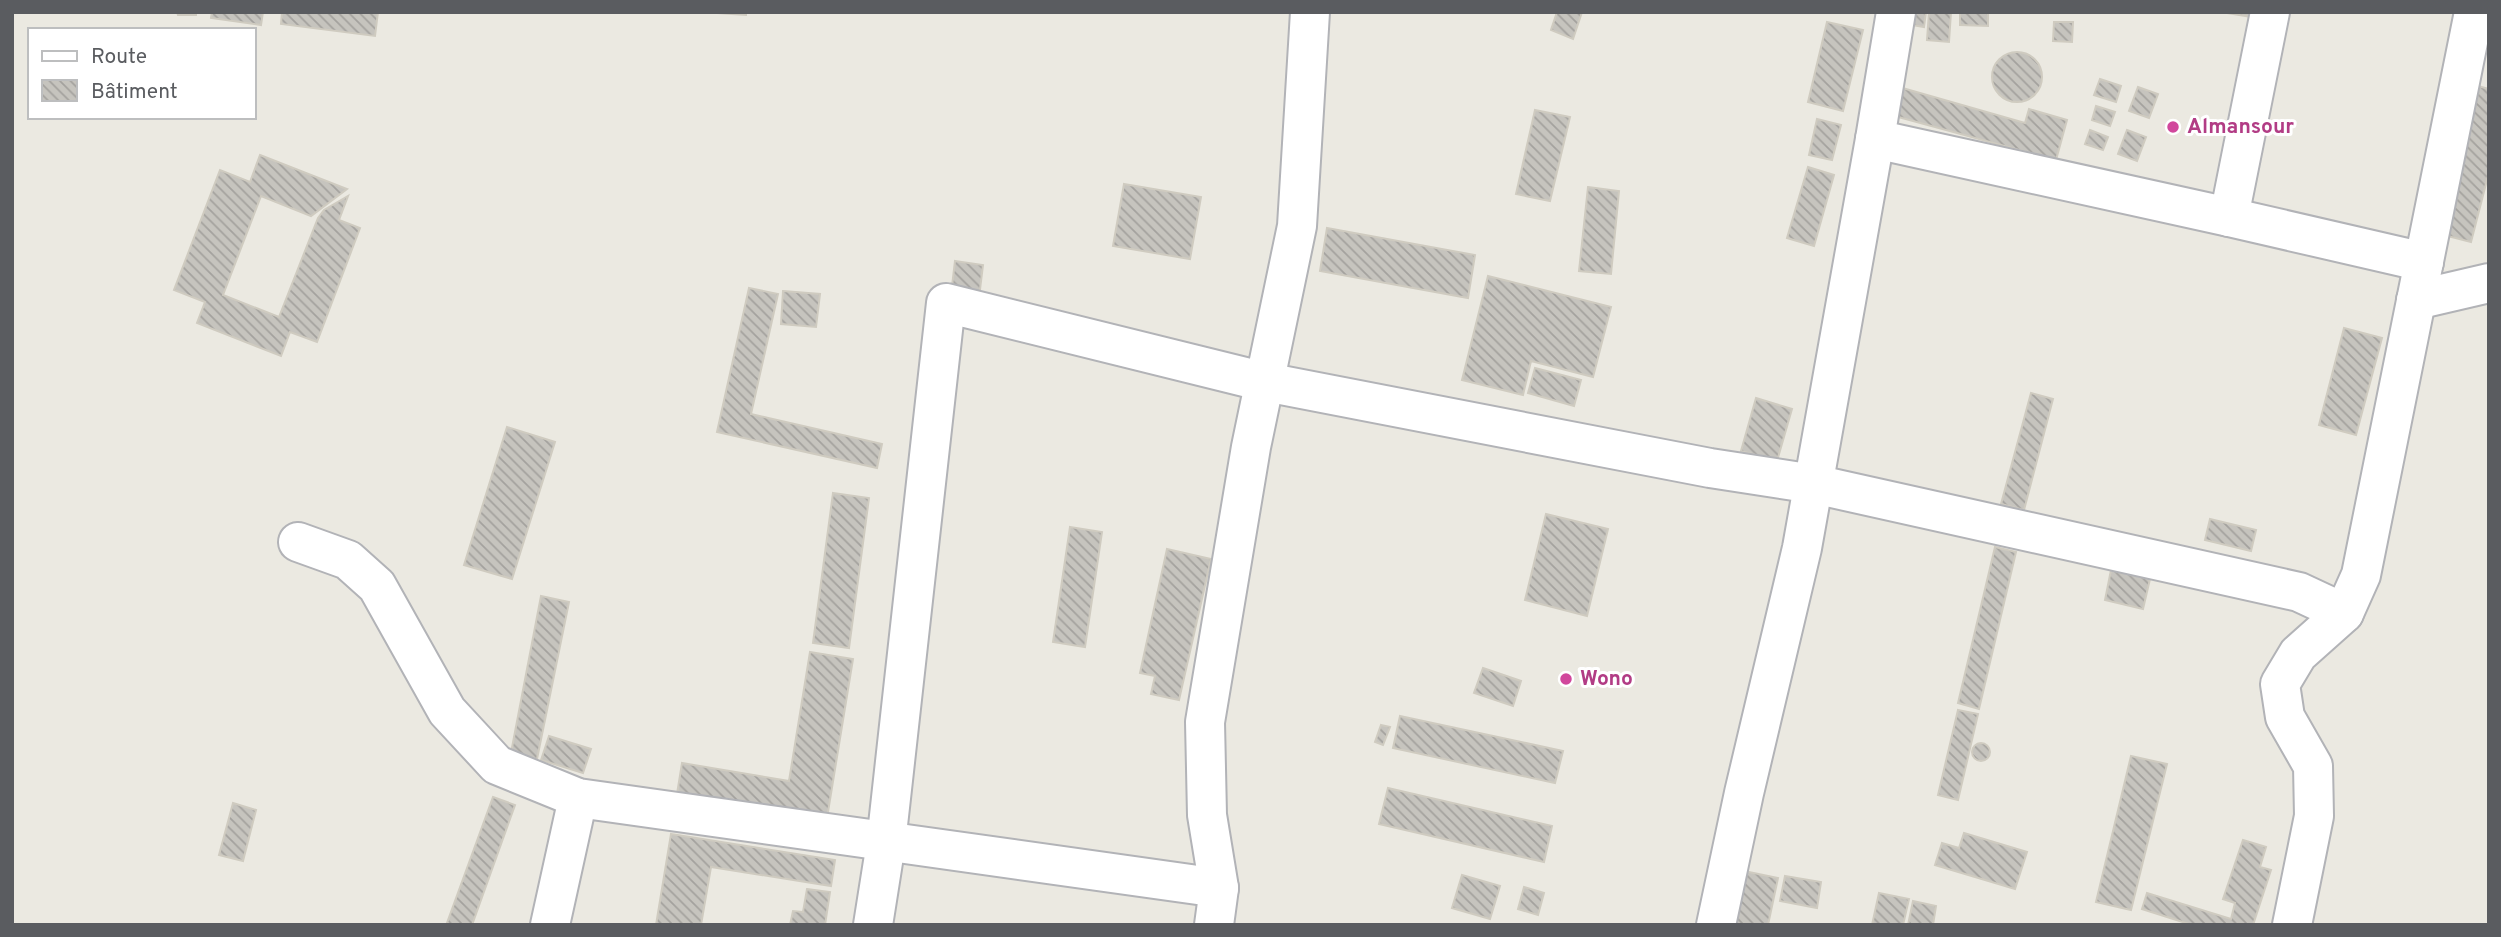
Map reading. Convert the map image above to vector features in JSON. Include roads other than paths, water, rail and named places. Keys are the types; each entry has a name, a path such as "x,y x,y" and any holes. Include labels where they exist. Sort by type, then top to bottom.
{"street":[{"path":"1214,925 1219,888 1208,815 1205,722 1251,447 1297,226 1310,12"},
{"path":"1716,925 1802,548 1896,12"},
{"path":"2229,217 2270,12"},
{"path":"2292,925 2314,816 2313,766 2285,717 2280,684 2298,653 2344,613 2361,575 2474,12"},
{"path":"1875,139 2424,262"},
{"path":"2416,300 2489,283"},
{"path":"873,925 886,843 946,303 1265,382 1710,468 1814,484 2299,592 2344,613"},
{"path":"298,542 348,561 377,586 447,710 497,765 578,798 1219,888"},
{"path":"550,925 578,798"}],"place":[{"name":"Almansour","path":"2173,127"},
{"name":"Wono","path":"1566,679"}]}
